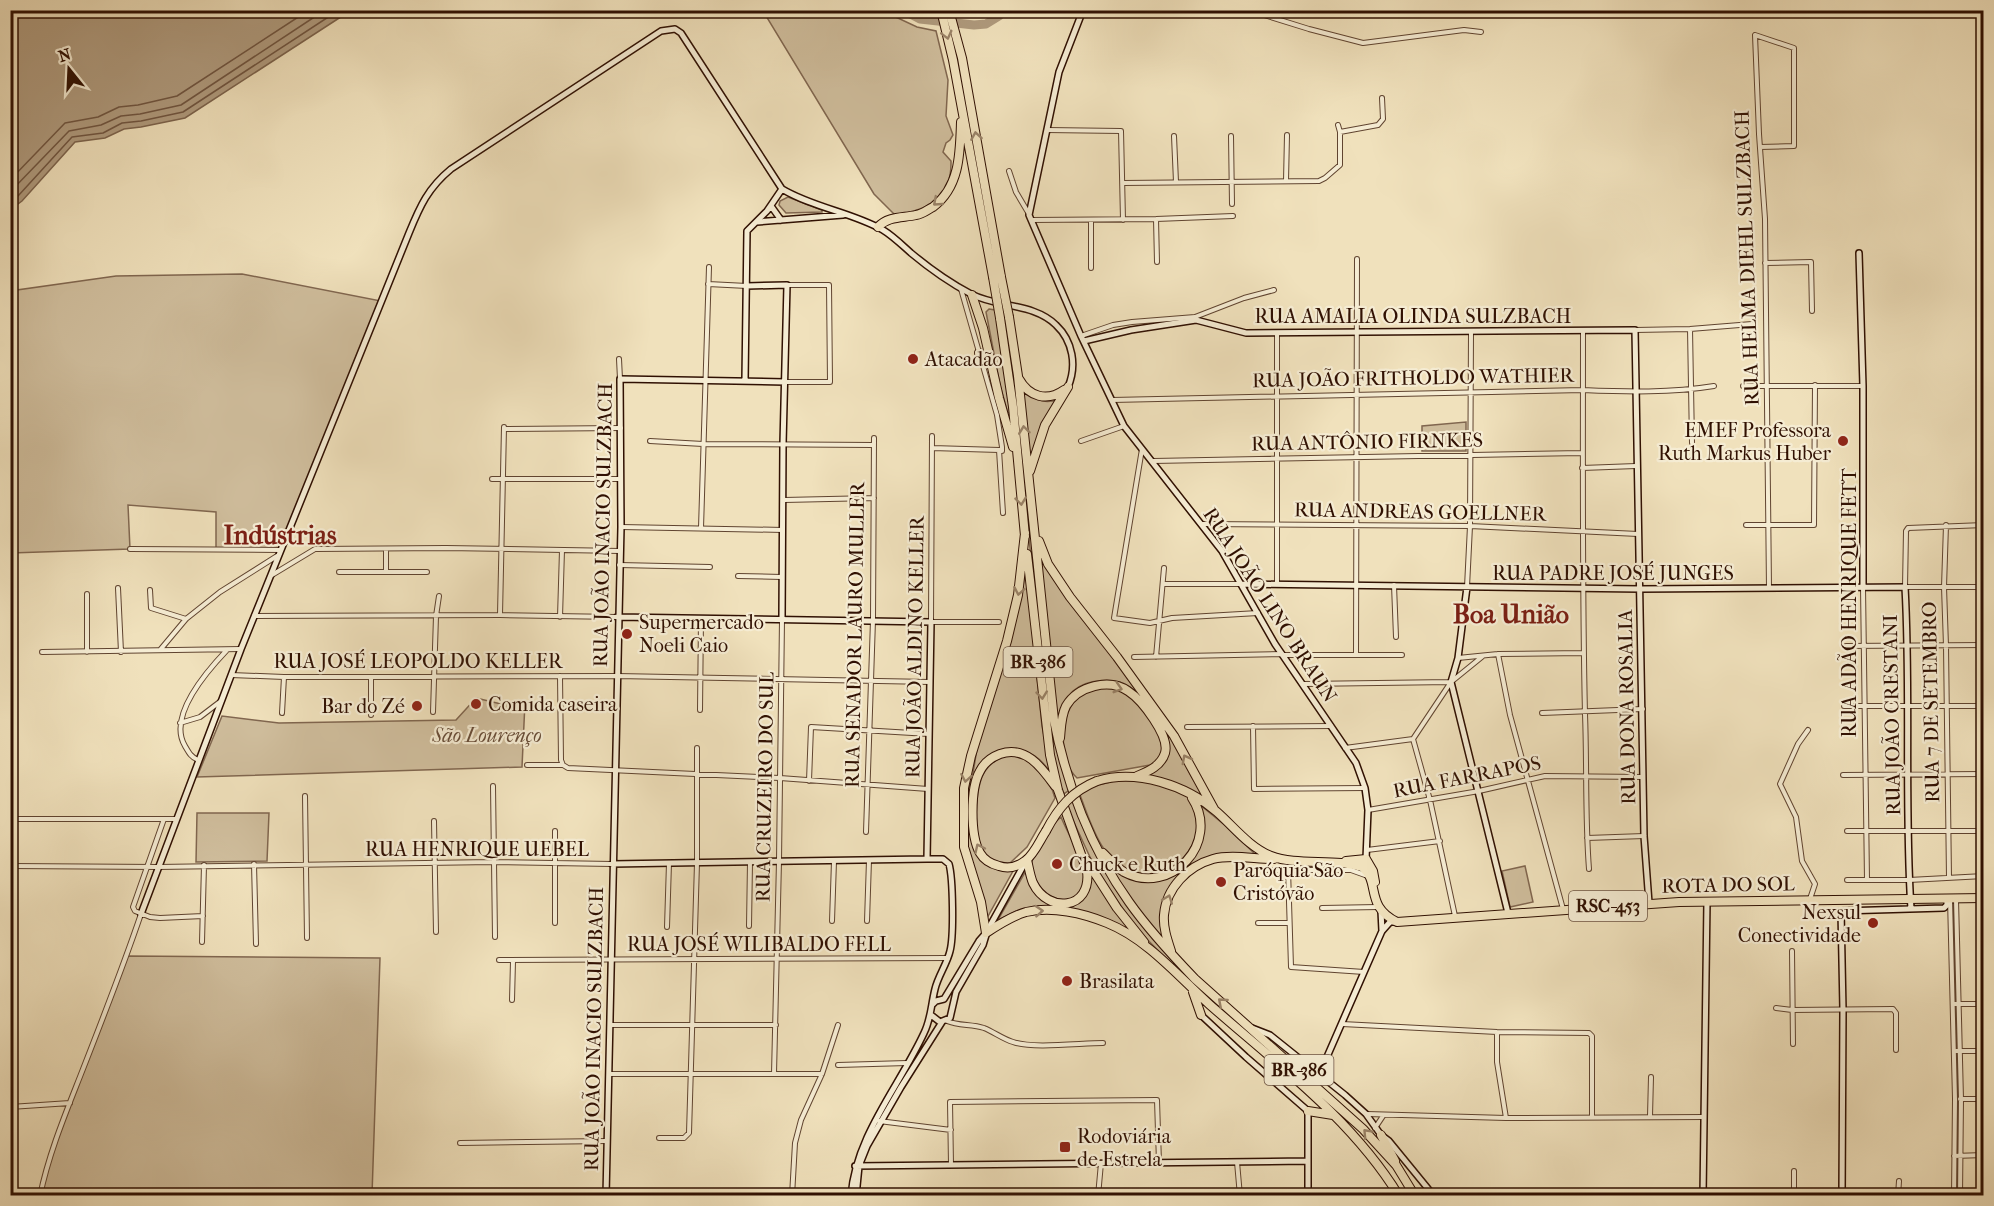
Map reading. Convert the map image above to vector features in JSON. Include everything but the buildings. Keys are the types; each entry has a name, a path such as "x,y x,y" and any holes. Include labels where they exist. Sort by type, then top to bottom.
{"highway":[{"name":"BR-386","path":"940,10 953,60 997,277 1009,316 1018,376 1050,685 1059,746 1085,821 1115,880 1130,903 1172,955 1195,979 1339,1106 1396,1165 1415,1196"},
{"name":"BR-386","path":"949,10 962,58 997,277 1000,318 1013,407 1044,720 1058,790 1081,852 1117,908 1156,956 1338,1118 1371,1155 1399,1196"},
{"path":"874,225 891,219 921,214 946,194 953,184 960,158 962,109"},
{"path":"972,295 1018,465"},
{"path":"979,352 992,366"},
{"path":"1018,376 1028,392 1038,396 1052,396 1068,387"},
{"path":"1029,475 1045,426 1068,387"},
{"path":"1035,530 1048,564 1173,736 1215,810"},
{"path":"1024,533 1022,571 1016,606 971,756 964,788 964,847 979,896 986,933 1012,917 1026,912 1042,910 1075,913 1118,928 1156,956"},
{"path":"1059,746 1063,714 1074,696 1093,686 1120,687 1134,695 1165,739 1166,747 1162,760 1149,771 1136,776"},
{"path":"1058,790 1041,766 1023,754 1008,752 997,755 986,763 976,781 973,821 974,837 981,854 987,861 1002,867 1016,866 1027,860 1066,800 1080,789 1115,776 1136,776 1161,782 1189,795 1215,810 1256,848 1281,859"},
{"path":"1096,845 1117,867 1133,875 1153,878 1166,876 1189,859 1199,840 1199,814 1189,795"},
{"path":"1027,860 1030,875 1037,889 1054,903 1067,904 1078,899 1086,889 1088,881 1081,852"},
{"path":"1172,955 1163,916 1169,896 1180,878 1196,866 1212,859 1281,859 1358,866 1366,870"},
{"path":"1315,861 1366,859"},
{"path":"1336,864 1359,863 1366,859"},
{"path":"1366,859 1366,870 1379,906 1397,922"},
{"path":"1366,859 1373,871 1379,906"},
{"name":"ROTA DO SOL","path":"1397,922 1649,903 1911,899 1951,902 1983,898"},
{"path":"1189,986 1201,1015"},
{"path":"1308,1111 1338,1118"},
{"path":"1381,1135 1396,1165"}],"street":[{"path":"1031,218 1059,72 1083,10"},
{"path":"1248,10 1363,43 1464,30 1481,32"},
{"path":"40,1196 69,1103 127,956 158,867 254,616 419,209 432,186 451,169 662,31 675,29 681,33 693,50 782,189 800,200 874,225 889,233 913,254 972,295 994,303 1035,312 1048,318 1055,323 1067,340 1074,365 1068,387"},
{"name":"RUA HELMA DIEHL SULZBACH","path":"1760,147 1794,146 1794,48 1755,35 1760,147 1766,219 1764,263 1768,336 1766,385 1769,588"},
{"path":"1340,132 1378,125 1383,119 1382,98"},
{"path":"1123,183 1318,181 1340,165 1338,125"},
{"path":"1047,130 1121,131 1123,220"},
{"path":"1286,181 1287,135"},
{"path":"1174,136 1176,182"},
{"path":"1231,136 1232,204"},
{"path":"1009,171 1016,192 1031,218"},
{"path":"745,381 747,231 771,206 782,189"},
{"path":"771,206 781,220"},
{"path":"755,222 846,215"},
{"path":"1031,218 1123,220 1233,216"},
{"name":"RUA JOÃO LINO BRAUN","path":"1031,218 1082,338 1124,426 1202,524 1242,584 1282,655 1356,763 1365,788 1368,810 1366,859"},
{"path":"1156,219 1157,262"},
{"path":"1091,220 1091,268"},
{"name":"RUA ADÃO HENRIQUE FETT","path":"1859,253 1863,386 1867,880"},
{"path":"1356,655 1357,259"},
{"path":"1764,263 1811,262 1812,311"},
{"path":"701,528 709,267"},
{"path":"620,379 830,382 829,285 708,284"},
{"name":"RUA CRUZEIRO DO SUL","path":"774,1074 787,285"},
{"path":"932,448 1002,451 997,415 961,288"},
{"path":"1196,318 1244,298 1274,290"},
{"name":"RUA AMALIA OLINDA SULZBACH","path":"1082,338 1196,318 1246,333 1583,331 1690,329 1752,324"},
{"path":"1690,329 1692,443"},
{"name":"RUA DONA ROSALIA","path":"1635,330 1644,836 1649,903"},
{"path":"1583,331 1582,588 1589,869"},
{"path":"1277,332 1277,584"},
{"path":"1455,917 1440,842 1413,740 1451,682 1458,658 1467,587 1470,526 1471,332"},
{"name":"RUA JOÃO INACIO SULZBACH","path":"606,1196 617,617 621,527 619,359"},
{"path":"1746,525 1814,525 1815,385"},
{"name":"RUA JOÃO FRITHOLDO WATHIER","path":"1111,400 1583,390 1635,392 1691,390 1714,386"},
{"path":"1743,386 1863,386"},
{"path":"1081,441 1124,426"},
{"path":"500,615 504,428 621,428"},
{"name":"RUA JOÃO ALDINO KELLER","path":"927,859 932,435"},
{"name":"RUA SENADOR LAURO MULLER","path":"866,832 873,620 874,438"},
{"path":"650,441 703,444 873,446"},
{"path":"1142,449 1114,618 1150,623 1172,618 1258,613"},
{"path":"999,450 1003,513"},
{"name":"RUA ANTÔNIO FIRNKES","path":"1153,461 1582,453"},
{"path":"1582,468 1636,466"},
{"path":"492,479 621,479"},
{"path":"784,500 874,498"},
{"name":"RUA ANDREAS GOELLNER","path":"1202,524 1470,526 1638,534"},
{"path":"1946,525 1983,525"},
{"name":"RUA JOÃO CRESTANI","path":"1911,909 1908,832 1906,531 1911,526 1946,525"},
{"name":"RUA 7 DE SETEMBRO","path":"1946,525 1944,587 1949,878"},
{"path":"621,527 783,530"},
{"path":"129,549 280,553"},
{"path":"271,575 315,549 620,551"},
{"path":"386,549 386,572"},
{"path":"560,617 562,550"},
{"path":"159,651 186,619 220,592 280,553"},
{"path":"619,565 710,567"},
{"path":"1156,657 1164,568"},
{"path":"339,572 427,572"},
{"path":"738,576 782,578"},
{"path":"1164,584 1242,584"},
{"name":"RUA PADRE JOSÉ JUNGES","path":"1242,584 1640,589 1983,587"},
{"path":"1394,585 1395,637"},
{"path":"118,588 121,652"},
{"path":"150,590 151,608 186,619"},
{"path":"87,594 87,652"},
{"path":"433,712 436,616 439,596"},
{"path":"254,616 500,615 999,622"},
{"path":"700,710 701,618"},
{"path":"1846,646 1983,645"},
{"path":"42,652 241,649"},
{"path":"198,760 192,757 182,741 180,724 196,687 228,650"},
{"path":"1458,658 1497,654 1584,652"},
{"path":"1497,654 1527,780 1563,909"},
{"path":"1134,657 1402,655"},
{"path":"1304,684 1451,682 1483,656"},
{"name":"RUA JOSÉ LEOPOLDO KELLER","path":"231,675 284,677 617,676 930,682"},
{"path":"560,676 561,760 563,765"},
{"path":"282,713 284,677"},
{"path":"371,677 371,715"},
{"path":"1451,682 1508,913"},
{"path":"180,724 200,717 221,701"},
{"path":"1845,706 1983,706"},
{"path":"1542,713 1643,709"},
{"path":"1253,726 1254,789 1365,788"},
{"path":"1187,727 1331,726"},
{"path":"809,781 811,727 930,734"},
{"path":"1808,730 1798,744 1780,784 1796,817 1802,861 1815,884 1810,900"},
{"path":"1345,748 1413,740"},
{"path":"658,1138 684,1138 689,1133 697,863 697,748"},
{"path":"527,765 563,765 568,768 780,778 928,789"},
{"path":"1843,775 1983,774"},
{"name":"RUA FARRAPOS","path":"1368,810 1479,791 1545,776 1643,777"},
{"path":"493,786 495,937"},
{"path":"305,796 307,938"},
{"path":"10,819 176,819"},
{"path":"164,819 133,904 135,911 160,918 203,916"},
{"path":"434,821 436,932"},
{"path":"555,831 555,923"},
{"path":"1847,831 1983,831"},
{"path":"1587,838 1644,836"},
{"path":"1367,850 1440,842"},
{"path":"867,921 868,860"},
{"name":"RUA HENRIQUE UEBEL","path":"10,866 158,867 254,864 555,862 612,864 943,860 947,861 950,867 952,940 948,958"},
{"path":"932,1005 943,999 986,933 1027,860"},
{"path":"749,926 750,861"},
{"path":"832,921 834,861"},
{"path":"667,927 669,863"},
{"path":"254,864 256,944"},
{"path":"202,942 204,865"},
{"path":"1269,870 1357,871 1370,880"},
{"path":"1288,870 1291,967 1364,972"},
{"path":"1847,880 1909,880 1983,876"},
{"path":"1833,900 1841,911 1842,1196"},
{"path":"1703,1196 1707,901"},
{"path":"1841,911 1911,909 1951,902"},
{"path":"1951,902 1959,1004 1960,1196"},
{"path":"1951,902 1955,1099 1954,1196"},
{"path":"1322,908 1379,906 1382,931"},
{"path":"1258,923 1289,922"},
{"path":"1323,1078 1323,1066 1382,931 1390,922 1397,922"},
{"path":"878,1121 945,1021 952,1015 957,992 983,945 986,933"},
{"path":"1792,951 1793,1044"},
{"path":"928,1024 929,999 948,958"},
{"name":"RUA JOSÉ WILIBALDO FELL","path":"498,960 948,958"},
{"path":"512,1000 513,961"},
{"path":"937,984 943,999 952,1007"},
{"path":"851,1196 857,1166 928,1024 937,984"},
{"path":"1953,1004 1983,1004"},
{"path":"1776,1008 1792,1010 1893,1009 1896,1013 1896,1050"},
{"path":"931,1015 935,1020 982,1028 1016,1043 1047,1045 1103,1042"},
{"path":"1201,1015 1308,1111 1308,1196"},
{"path":"792,1196 795,1143 801,1120 822,1074 838,1024"},
{"path":"1342,1024 1497,1032 1585,1032 1592,1036 1592,1116"},
{"path":"611,1025 776,1025"},
{"path":"1252,1028 1270,1035 1366,1114 1381,1135 1393,1145 1434,1196"},
{"path":"1497,1032 1497,1062 1506,1118"},
{"path":"1954,1051 1983,1051"},
{"path":"838,1065 908,1063"},
{"path":"1316,1072 1323,1066"},
{"path":"610,1074 822,1074"},
{"path":"1650,1116 1651,1077"},
{"path":"1955,1099 1983,1099"},
{"path":"951,1165 950,1102 1156,1100 1159,1163"},
{"path":"10,1107 69,1103"},
{"path":"1366,1114 1506,1118 1705,1117"},
{"path":"1376,1128 1383,1116"},
{"path":"878,1121 951,1130"},
{"path":"1954,1128 1961,1128"},
{"path":"460,1143 608,1141"},
{"path":"1954,1156 1983,1155"},
{"path":"857,1166 1307,1161"},
{"path":"1237,1162 1240,1196"},
{"path":"1098,1196 1101,1164"},
{"path":"856,1196 857,1166"},
{"path":"1794,1171 1794,1196"},
{"path":"1898,1196 1899,1181"}],"green space":[{"path":"763,11 883,11 917,27 936,31 948,80 946,116 953,135 946,143 943,152 951,161 950,174 947,185 936,200 918,210 895,215 874,194"},
{"path":"788,197 822,210 822,212 786,213 779,205 780,201"},
{"path":"242,274 381,301 281,550 216,549 216,512 128,505 130,549 11,553 10,291 116,276"},
{"path":"989,309 995,310 999,325 1012,428 1000,385 986,312"},
{"path":"1003,317 1006,317 1011,348 1061,764 1070,790 1062,795 1046,703"},
{"path":"1021,386 1038,400 1048,402 1059,399 1038,436 1029,461"},
{"path":"1466,422 1466,451 1422,451 1422,426"},
{"path":"1039,556 1170,732 1190,774 1207,802 1146,775 1158,767 1167,739 1152,710 1130,687 1117,681 1101,680 1079,687 1067,698 1057,724"},
{"path":"1026,567 1042,726 1052,775 1034,756 1016,750 1006,751 977,771 972,840 975,850 980,859 987,863 1013,871 987,918 966,846 967,809 977,749 1022,593"},
{"path":"1101,688 1121,691 1134,699 1161,733 1164,742 1163,750 1157,761 1150,765 1077,778 1071,770 1064,750 1064,728 1076,699"},
{"name":"São Lourenço","path":"476,698 501,704 525,702 522,767 197,777 222,716 279,723 456,720"},
{"path":"1008,755 1025,759 1038,769 1044,775 1055,798 1027,847 1010,863 986,857 980,846 976,825 979,788 985,771 992,763"},
{"path":"1118,780 1173,787 1191,801 1197,824 1195,839 1188,852 1168,870 1146,875 1134,873 1113,860 1100,843 1080,795 1087,788"},
{"path":"1073,800 1142,924 1309,1082 1307,1086 1182,975 1136,928 1095,868 1066,805"},
{"path":"1199,804 1257,856 1210,857 1193,864 1175,879 1166,895 1166,943 1131,900 1104,856 1117,869 1152,880 1190,859 1202,816"},
{"path":"197,813 269,813 267,861 196,862"},
{"path":"1061,817 1079,856 1085,878 1084,888 1079,895 1065,900 1048,894 1041,887 1031,866 1034,856 1050,829"},
{"path":"1525,866 1533,902 1510,907 1502,871"},
{"path":"1027,869 1053,904 1085,896 1090,883 1089,869 1144,944 1103,918 1029,909 1016,911 998,920"},
{"path":"127,956 380,958 372,1195 40,1196 69,1103"}],"water":[{"path":"27,10 350,11 185,118 124,129 105,138 75,142 22,201 11,209 11,25"}],"waterway":[{"path":"903,10 920,19 974,25 986,24 999,16 1003,10"}],"place":[{"name":"Atacadão","path":"913,359"},
{"name":"EMEF Professora Ruth Markus Huber","path":"1843,441"},
{"name":"Supermercado Noeli Caio","path":"627,634"},
{"name":"Comida caseira","path":"476,704"},
{"name":"Bar do Zé","path":"417,706"},
{"name":"Chuck e Ruth","path":"1057,864"},
{"name":"Paróquia São Cristóvão","path":"1221,882"},
{"name":"Nexsul Conectividade","path":"1873,923"},
{"name":"Brasilata","path":"1067,981"},
{"name":"Rodoviária de Estrela","path":"1065,1147"}],"district":[{"name":"Indústrias","path":"280,535"},
{"name":"Boa União","path":"1511,614"}]}
